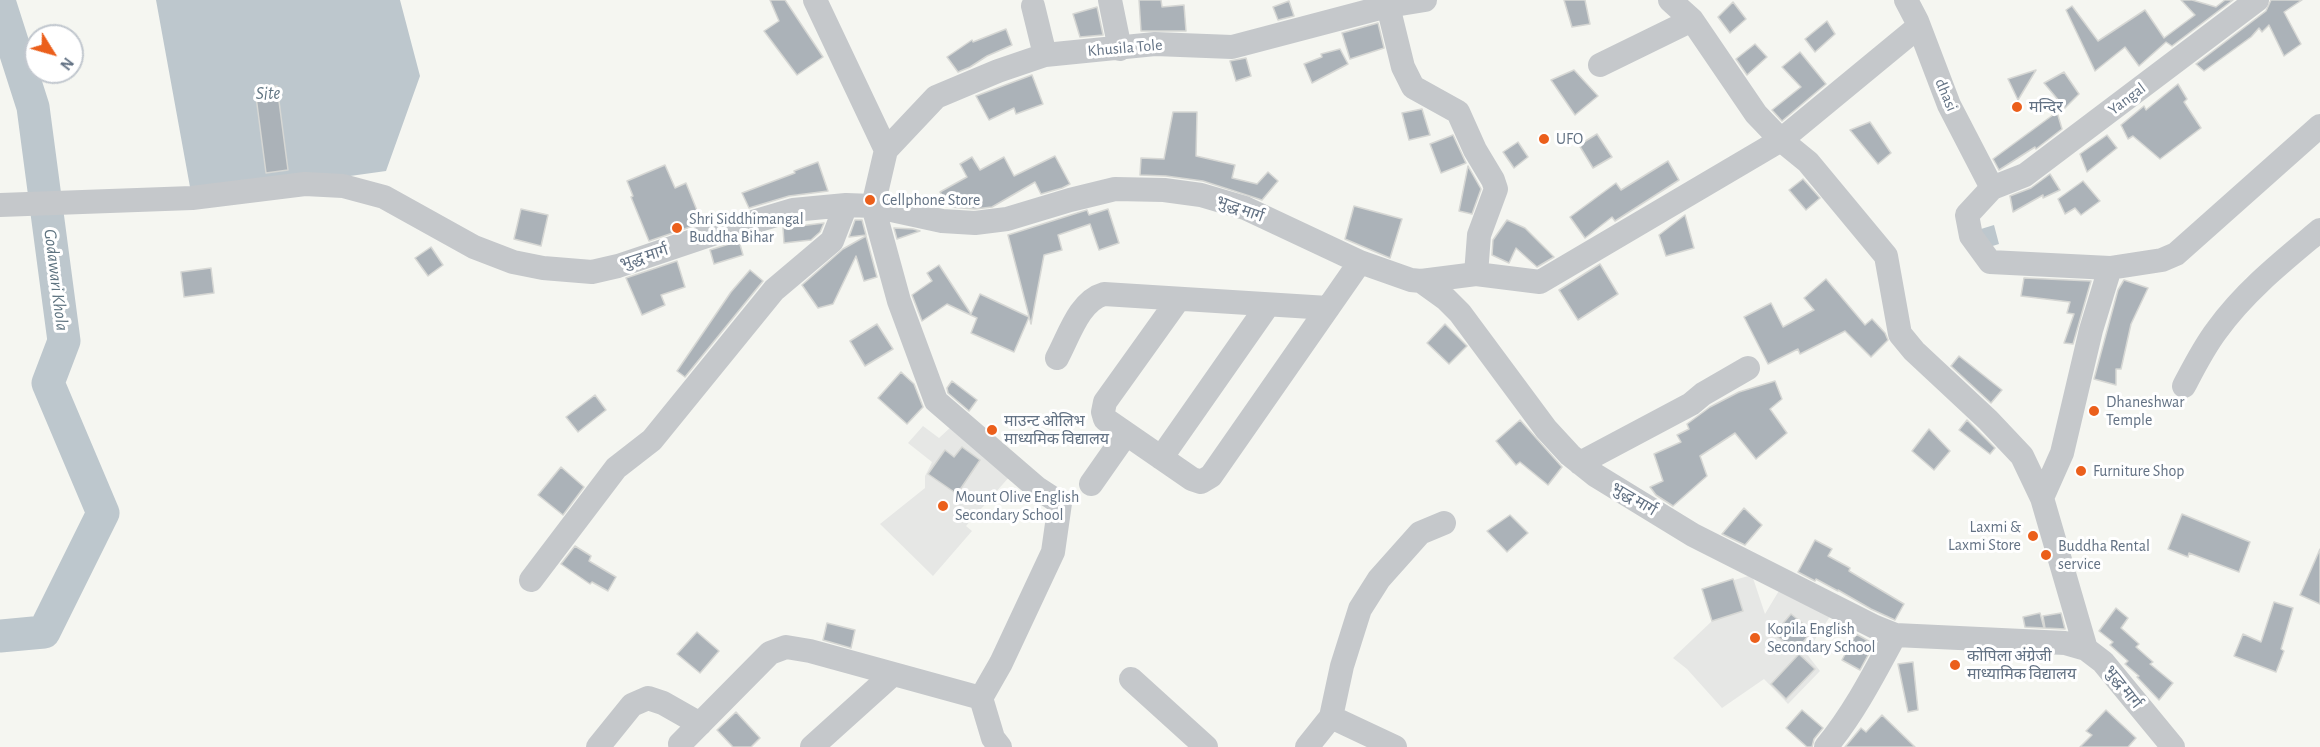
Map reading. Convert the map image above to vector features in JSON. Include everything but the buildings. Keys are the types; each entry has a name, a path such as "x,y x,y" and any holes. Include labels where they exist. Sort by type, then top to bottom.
{"street":[{"path":"815,0 886,150 873,206 899,301 936,401 1037,488 1060,503 1053,552 1001,663 981,698 993,738 1000,747"},
{"path":"1110,0 1120,49"},
{"name":"Khusila Tole","path":"886,150 936,97 998,71 1045,56 1155,44 1232,47 1388,6 1425,0"},
{"path":"1670,0 1692,20 1756,114 1781,140 1808,162 1886,256 1900,334 1914,351 1988,420 2022,456 2042,498 2086,649"},
{"name":"dhasi","path":"1906,0 1949,105 1992,188"},
{"name":"Yangal","path":"1992,188 2025,175 2258,0"},
{"path":"1033,6 1045,56"},
{"path":"1388,6 1403,67 1413,87 1458,112 1496,189 1479,236 1476,274"},
{"path":"1600,65 1692,20"},
{"path":"1421,281 1476,274 1540,282 1781,140 1912,32 1920,30"},
{"path":"1992,188 1967,215 1971,236 1990,262 2110,268 2162,260 2176,254 2320,126"},
{"name":"भुद्ध मार्ग","path":"0,205 192,198 305,184 343,186 384,197 474,247 513,262 543,268 592,272 618,266 793,210 846,205 873,206 942,220 975,223 1007,219 1114,189 1164,190 1201,195 1245,207 1360,262 1411,280 1421,281 1446,299 1460,313 1546,429 1580,463 1595,475 1693,535 1895,635 2065,643 2086,649 2103,662 2173,747"},
{"path":"531,580 616,468 652,441 774,290 832,241 846,205"},
{"path":"2184,386 2216,331 2240,302 2271,271 2320,230"},
{"path":"1178,300 1105,402 1102,412 1105,419 1126,434 1192,479 1201,482 1211,476 1360,262"},
{"path":"2042,498 2062,453 2091,330 2110,268"},
{"path":"1058,358 1086,304 1093,297 1104,294 1328,308"},
{"path":"1161,458 1268,305"},
{"path":"1580,463 1691,404 1703,394 1748,368"},
{"path":"1091,484 1126,434"},
{"path":"1308,747 1331,717 1342,666 1360,609 1379,579 1420,533 1444,523"},
{"path":"1826,747 1862,695 1895,635"},
{"path":"680,744 770,653 786,647 810,651 981,698"},
{"path":"812,747 893,674"},
{"path":"1131,680 1206,747"},
{"path":"598,747 632,705 648,698 663,703 700,724"},
{"path":"1331,717 1395,747"}],"shaded area":[{"name":"Mount Olive English Secondary School","path":"923,426 939,438 952,426 1010,476 966,526 972,531 933,576 880,524 925,488 925,476 932,462 908,443"},
{"name":"Kopila English Secondary School","path":"1752,575 1765,614 1780,589 1831,615 1806,653 1820,671 1788,704 1764,679 1722,708 1687,669 1673,658 1712,621 1702,589"}],"water":[{"name":"Site","path":"156,0 400,0 420,76 386,171 192,198"},
{"path":"1994,225 1999,244 1986,248 1981,229"}],"waterway":[{"name":"Godawari Khola","path":"0,4 33,107 64,341 48,383 103,513 44,632 0,636"}],"place":[{"name":"मन्दिर","path":"2017,107"},
{"name":"UFO","path":"1544,139"},
{"name":"Cellphone Store","path":"870,200"},
{"name":"Shri Siddhimangal Buddha Bihar","path":"677,228"},
{"name":"Dhaneshwar Temple","path":"2094,411"},
{"name":"माउन्ट ओलिभ माध्यमिक विद्यालय","path":"992,430"},
{"name":"Furniture Shop","path":"2081,471"},
{"name":"Mount Olive English Secondary School","path":"943,506"},
{"name":"Laxmi & Laxmi Store","path":"2033,536"},
{"name":"Buddha Rental service","path":"2046,555"},
{"name":"Kopila English Secondary School","path":"1755,638"},
{"name":"कोपिला अंग्रेजी माध्यामिक विद्यालय","path":"1955,665"}]}
